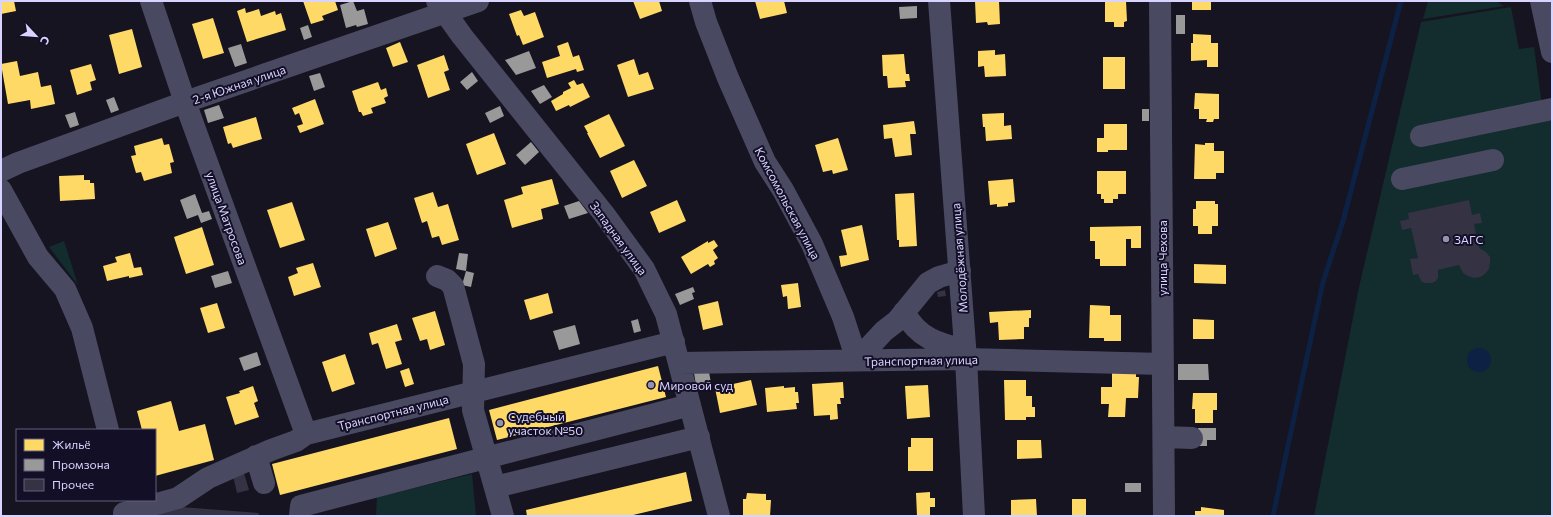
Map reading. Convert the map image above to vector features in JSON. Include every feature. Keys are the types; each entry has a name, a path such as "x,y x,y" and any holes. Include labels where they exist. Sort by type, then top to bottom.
{"street":[{"name":"улица Матросова","path":"151,1 185,102 306,434"},
{"name":"2-я Южная улица","path":"1,171 18,163 441,7 478,1"},
{"name":"Комсомольская улица","path":"700,1 706,22 728,78 762,155 812,244 843,317 854,351"},
{"name":"Молодёжная улица","path":"939,1 966,354 974,516"},
{"name":"улица Чехова","path":"1160,1 1164,516"},
{"path":"1541,1 1551,41"},
{"name":"Западная улица","path":"441,7 462,36 631,250 658,295 666,314 674,342 719,516"},
{"path":"1421,136 1552,109"},
{"path":"1402,179 1493,160"},
{"path":"1,190 38,257 65,289 82,328 108,429"},
{"path":"854,351 897,321 928,284 939,277 960,271"},
{"path":"437,276 447,280 453,286 474,364 473,410 503,516"},
{"path":"904,312 909,322 918,331 932,340 966,354"},
{"path":"884,331 918,331"},
{"name":"Транспортная улица","path":"123,510 178,498 208,478 256,456 296,441 306,434 674,342"},
{"name":"Транспортная улица","path":"679,364 854,351 966,354 1163,364"},
{"path":"300,516 300,506 690,405"},
{"path":"495,487 699,437"},
{"path":"1164,438 1192,438"},
{"path":"256,456 264,483"}],"green space":[{"path":"1428,1 1496,1 1504,6 1423,19"},
{"path":"1511,7 1519,49 1534,47 1544,119 1552,118 1552,516 1314,516 1359,287 1421,22"},
{"path":"64,241 78,285 49,247"},
{"path":"472,474 476,516 376,516 377,497"}],"water":[{"path":"1479,348 1488,351 1491,360 1488,369 1479,372 1470,369 1467,360 1470,351"}],"building: Жильё":[{"path":"1,1 14,1 16,11 1,14"},
{"path":"303,1 335,1 338,10 322,16 324,20 311,24"},
{"path":"633,1 659,1 662,11 640,19"},
{"path":"755,1 784,1 787,13 760,19"},
{"path":"975,1 999,1 1000,24 988,25 987,22 976,23"},
{"path":"1105,1 1126,1 1127,21 1124,22 1124,27 1114,27 1114,22 1105,22"},
{"path":"1192,1 1211,1 1211,10 1192,10"},
{"path":"245,8 246,13 259,9 261,16 275,11 276,15 281,13 286,30 247,42 237,11"},
{"path":"521,10 524,16 535,12 544,37 523,45 519,35 517,36 509,14"},
{"path":"213,18 224,53 203,59 192,24"},
{"path":"132,29 142,67 119,74 109,35"},
{"path":"1193,34 1211,35 1211,43 1218,43 1218,67 1207,67 1207,60 1191,61 1191,43 1193,43"},
{"path":"400,42 408,62 393,67 386,48"},
{"path":"568,42 573,57 579,55 584,70 577,72 576,69 547,78 542,62 560,56 557,46"},
{"path":"995,50 995,55 1005,54 1006,76 985,77 984,66 978,67 978,51"},
{"path":"904,54 906,74 909,74 910,81 905,81 906,87 888,88 887,76 883,76 882,55"},
{"path":"444,55 449,70 444,72 450,90 428,98 417,65"},
{"path":"1103,57 1125,57 1125,89 1103,89"},
{"path":"634,59 639,75 648,72 654,89 628,97 617,65"},
{"path":"17,61 20,76 38,72 41,87 51,85 55,104 31,109 30,100 8,104 1,64"},
{"path":"91,64 96,80 90,82 92,90 77,95 70,70"},
{"path":"574,80 577,85 583,83 590,97 570,107 569,105 556,111 551,101 571,88 568,83"},
{"path":"378,82 381,90 386,88 388,96 384,98 386,103 371,108 373,113 363,116 361,112 359,112 352,91"},
{"path":"1195,93 1219,94 1219,119 1214,119 1213,122 1206,122 1207,119 1199,119 1199,109 1194,109"},
{"path":"315,99 324,124 300,133 297,126 303,124 299,113 295,115 292,108"},
{"path":"1004,113 1004,126 1011,125 1012,139 986,141 982,114"},
{"path":"609,114 625,146 600,158 584,126"},
{"path":"256,117 262,139 233,148 231,143 228,144 223,127"},
{"path":"914,121 916,134 910,134 912,155 895,157 892,138 884,139 883,125"},
{"path":"1104,124 1127,124 1127,150 1108,150 1108,152 1097,152 1097,138 1104,138"},
{"path":"494,133 506,164 477,175 466,144"},
{"path":"162,138 164,145 169,144 174,162 170,163 172,173 144,181 141,172 136,173 131,156 136,155 134,146"},
{"path":"838,138 848,170 833,174 832,170 823,172 815,145"},
{"path":"1205,143 1214,143 1214,151 1224,151 1224,173 1216,173 1216,179 1194,179 1195,144 1205,145"},
{"path":"634,160 647,186 622,198 610,171"},
{"path":"1097,171 1126,171 1126,194 1118,194 1118,199 1113,199 1113,203 1104,203 1104,199 1101,199 1101,194 1097,194"},
{"path":"84,175 84,180 90,180 90,183 94,183 95,199 60,201 59,176"},
{"path":"552,179 559,204 541,209 543,219 512,228 504,200 523,194 521,187"},
{"path":"1013,179 1015,202 1008,203 1008,206 997,207 997,204 990,205 988,181"},
{"path":"433,192 438,207 448,204 459,240 442,245 439,236 432,238 427,221 422,223 414,198"},
{"path":"914,193 917,246 899,247 899,240 897,240 895,194"},
{"path":"677,200 686,221 659,233 650,212"},
{"path":"1196,201 1215,201 1215,204 1218,204 1218,226 1212,226 1212,234 1198,234 1198,226 1193,226 1193,209 1196,209"},
{"path":"292,202 305,240 280,248 267,210"},
{"path":"388,222 397,249 375,257 366,229"},
{"path":"862,225 869,260 841,267 839,256 847,255 841,230"},
{"path":"1141,226 1141,248 1131,248 1131,239 1126,239 1126,266 1100,266 1100,259 1095,259 1095,241 1090,241 1090,227"},
{"path":"202,227 214,265 186,274 174,237"},
{"path":"714,240 718,246 713,250 718,258 714,261 715,264 710,267 708,264 691,274 681,257 708,241 708,243"},
{"path":"130,253 134,268 141,267 143,275 129,278 129,276 107,281 103,266 117,262 115,257"},
{"path":"313,263 321,287 294,296 288,277 298,273 296,268"},
{"path":"1194,264 1226,265 1226,284 1194,283"},
{"path":"798,283 801,307 788,309 787,296 783,297 781,285"},
{"path":"548,293 553,313 530,320 524,300"},
{"path":"718,301 723,325 703,330 698,306"},
{"path":"217,303 225,328 208,333 200,308"},
{"path":"1090,305 1110,306 1110,315 1121,315 1121,341 1104,341 1104,338 1089,338"},
{"path":"1031,310 1029,327 1024,327 1024,339 999,340 998,322 990,323 989,312"},
{"path":"435,311 445,345 430,350 427,339 420,341 412,318"},
{"path":"1193,319 1214,320 1214,339 1193,339"},
{"path":"397,324 402,340 395,342 402,364 386,369 378,343 372,345 369,333"},
{"path":"345,354 355,384 332,392 322,362"},
{"path":"658,366 666,397 497,440 489,410"},
{"path":"409,368 414,384 405,387 400,371"},
{"path":"1112,373 1136,373 1136,377 1139,377 1138,398 1126,398 1125,417 1108,417 1109,404 1101,404 1101,387 1112,387"},
{"path":"751,380 757,405 720,413 715,388"},
{"path":"1004,380 1026,380 1026,396 1032,396 1032,407 1035,407 1035,417 1026,417 1026,420 1005,420"},
{"path":"843,382 844,398 840,398 841,404 837,404 838,419 830,420 830,415 814,416 812,384"},
{"path":"928,385 930,417 907,419 905,386"},
{"path":"253,386 258,401 254,403 259,417 235,425 226,397 240,393 239,391"},
{"path":"784,386 784,388 795,387 795,392 798,392 799,403 796,403 797,409 767,412 765,388"},
{"path":"1193,393 1217,393 1217,410 1213,410 1213,423 1195,423 1195,409 1192,409"},
{"path":"171,401 179,431 205,424 214,460 156,476 156,429 142,429 137,411"},
{"path":"449,418 457,449 280,495 272,464"},
{"path":"911,438 933,438 933,471 908,471 908,447 911,447"},
{"path":"1017,440 1041,440 1042,458 1017,459"},
{"path":"686,472 692,501 629,516 527,516 526,510"},
{"path":"930,492 930,498 935,498 935,507 930,507 930,516 917,516 916,493"},
{"path":"747,493 766,494 766,500 771,500 770,516 743,516 743,499 746,499"},
{"path":"1036,499 1037,516 1011,516 1011,500"},
{"path":"1072,499 1086,499 1086,516 1072,516"},
{"path":"1201,507 1224,510 1224,516 1195,516 1195,511 1201,511"}],"building: Промзона":[{"path":"353,1 357,11 364,9 368,24 346,28 340,5"},
{"path":"917,6 917,18 900,19 899,7"},
{"path":"1176,15 1185,15 1185,34 1176,34"},
{"path":"308,25 312,37 304,40 300,28"},
{"path":"241,44 247,63 235,67 228,48"},
{"path":"529,51 536,68 516,75 505,60"},
{"path":"472,72 478,81 467,90 460,82"},
{"path":"320,73 325,87 314,91 309,76"},
{"path":"544,85 552,97 540,104 531,91"},
{"path":"114,97 119,110 111,113 106,100"},
{"path":"219,105 224,118 208,123 204,110"},
{"path":"500,106 504,116 490,123 485,113"},
{"path":"1142,109 1149,109 1149,121 1142,121"},
{"path":"75,112 79,125 70,128 65,115"},
{"path":"531,142 539,152 525,165 516,155"},
{"path":"195,194 202,213 209,211 212,219 201,223 198,215 187,219 180,200"},
{"path":"579,201 588,213 569,219 564,206"},
{"path":"459,253 468,254 466,271 456,269"},
{"path":"228,271 232,283 215,288 211,276"},
{"path":"466,271 474,273 471,287 462,285"},
{"path":"693,287 695,292 692,293 694,299 680,305 675,294"},
{"path":"638,319 641,331 634,333 631,321"},
{"path":"575,325 580,344 559,350 553,331"},
{"path":"257,352 261,365 244,371 239,358"},
{"path":"1178,364 1208,364 1209,380 1178,380"},
{"path":"708,367 712,388 697,391 694,373"},
{"path":"1198,428 1216,428 1216,440 1207,440 1207,446 1198,446"},
{"path":"1125,483 1141,483 1141,492 1125,492"}],"building: Прочее":[{"name":"ЗАГС","path":"1469,200 1472,215 1480,213 1482,223 1474,224 1479,248 1486,252 1490,257 1489,269 1480,277 1474,278 1463,273 1459,265 1438,270 1438,278 1436,281 1432,283 1424,283 1421,281 1418,274 1413,275 1410,259 1418,258 1411,228 1402,230 1400,221 1409,219 1408,213"},
{"path":"945,290 946,296 938,297 937,292"},
{"path":"244,473 249,490 237,493 233,476"},
{"path":"181,507 258,513 260,516 154,516"}],"waterway":[{"path":"1273,516 1323,282 1343,221 1401,1"}],"place":[{"name":"ЗАГС","path":"1446,239"},
{"name":"Мировой суд","path":"651,385"},
{"name":"Судебный участок №50","path":"500,423"}]}
